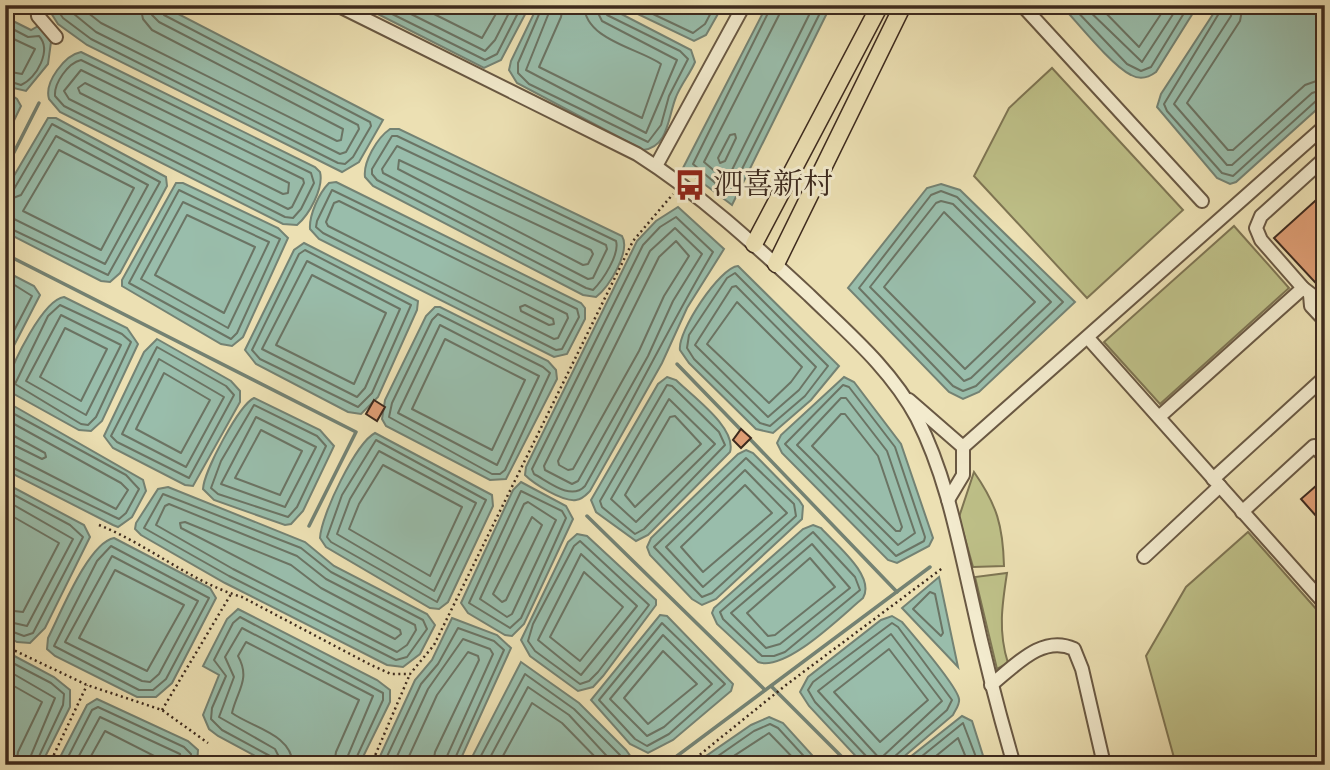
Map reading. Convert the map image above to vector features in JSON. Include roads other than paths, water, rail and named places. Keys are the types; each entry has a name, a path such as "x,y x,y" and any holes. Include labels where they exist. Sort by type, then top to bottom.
{"main road":[{"path":"754,244 880,5"},
{"path":"776,264 903,5"}],"street":[{"path":"37,5 38,16 56,37"},
{"path":"337,5 656,166 682,184 754,244 879,362 916,416 935,459 948,500 991,685 1014,765"},
{"path":"656,166 744,5"},
{"path":"1021,5 1202,201"},
{"path":"963,447 1325,126"},
{"path":"1325,158 1261,216 1256,228 1261,240 1306,291 1325,305"},
{"path":"1158,417 1306,291"},
{"path":"1306,291 1311,306 1325,321"},
{"path":"1087,338 1325,604"},
{"path":"1144,557 1325,377"},
{"path":"901,394 933,417 963,447 963,475 948,500"},
{"path":"1242,512 1314,446 1325,457"},
{"path":"991,685 1044,645 1062,643 1074,649 1082,669 1103,760"}],"water":[{"path":"46,5 161,5 383,120 359,162 342,172 87,45 58,24"},
{"path":"360,5 530,5 501,60 484,68"},
{"path":"538,5 604,5 691,50 695,62 678,92 663,137 652,148 643,150 517,83 509,70 511,61"},
{"path":"619,5 723,5 706,35 694,41"},
{"path":"767,5 831,5 732,205 683,168"},
{"path":"1061,5 1198,5 1156,72 1141,78 1134,77 1114,62"},
{"path":"1219,5 1325,5 1325,102 1236,182 1230,184 1217,178 1157,107 1161,94"},
{"path":"5,17 31,30 40,25 51,42 48,64 26,91 5,86"},
{"path":"81,52 315,167 320,172 320,186 306,215 297,225 283,224 60,112 49,99 50,85 57,70 69,58"},
{"path":"5,91 17,99 21,106 5,139"},
{"path":"48,118 56,118 166,177 167,186 120,273 110,282 101,281 5,232 5,191"},
{"path":"390,129 399,129 622,236 624,250 607,285 596,297 583,295 373,186 365,177 366,164 376,144"},
{"path":"336,182 581,303 585,308 585,319 567,354 554,357 319,239 310,229 313,211 325,187"},
{"path":"176,183 183,183 278,228 288,238 243,337 232,346 221,344 122,286 122,280"},
{"path":"941,184 960,190 1075,302 979,392 963,399 949,392 848,288 927,188"},
{"path":"678,207 724,249 687,308 662,363 590,491 576,500 557,495 525,475 526,467 637,241 656,221"},
{"path":"304,243 418,301 417,310 378,397 361,414 348,412 256,364 245,350 294,250"},
{"path":"738,266 839,366 811,400 773,433 756,429 689,363 680,350 685,329 701,302 721,277"},
{"path":"5,271 34,286 40,295 5,363"},
{"path":"64,297 127,328 138,344 102,421 91,431 79,430 14,394 7,383 15,361 38,320 56,301"},
{"path":"435,307 440,307 548,361 556,370 557,379 506,479 490,480 386,426 382,419 385,400 426,316"},
{"path":"157,339 231,381 240,391 240,402 193,486 185,485 113,448 104,436 144,352"},
{"path":"667,377 676,380 720,423 727,433 730,452 648,535 636,541 596,512 591,500 658,384"},
{"path":"844,377 854,382 901,444 933,538 929,546 897,563 888,560 782,453 777,443 781,435"},
{"path":"254,398 320,430 334,446 303,511 291,524 285,525 214,500 203,489 209,468 223,439 240,413"},
{"path":"5,401 143,480 146,491 132,517 118,527 5,470"},
{"path":"375,433 492,495 493,506 448,602 439,609 430,608 326,547 320,538 326,513 341,481 359,450"},
{"path":"746,450 753,453 799,500 803,506 802,519 716,599 702,605 692,599 650,555 647,547 651,538 738,454"},
{"path":"521,482 566,506 573,519 524,624 512,636 505,635 468,613 461,603 513,490"},
{"path":"5,483 84,525 90,537 45,628 30,643 17,642 5,635"},
{"path":"168,487 305,542 334,566 427,614 435,625 420,654 403,667 387,665 225,583 141,535 135,529 136,523 158,489"},
{"path":"813,525 821,528 859,570 866,589 863,598 798,651 770,663 758,662 717,624 712,613 714,608 803,529"},
{"path":"577,534 587,536 656,600 656,605 603,676 593,687 578,691 530,656 521,640 568,542"},
{"path":"114,538 210,588 216,598 172,683 156,697 137,697 55,656 47,649 48,638 85,566 104,543"},
{"path":"939,577 958,667 902,608"},
{"path":"238,609 377,680 390,690 390,702 359,765 272,765 209,729 203,715 219,675 203,666 227,619"},
{"path":"660,615 667,616 733,684 731,691 673,740 648,753 630,744 591,700"},
{"path":"892,616 902,622 943,672 956,692 959,703 953,715 894,765 864,765 809,706 800,692 808,677 881,620"},
{"path":"452,618 497,635 511,648 458,765 376,765 415,680 432,660"},
{"path":"5,651 54,677 70,690 70,707 41,765 5,765"},
{"path":"521,662 579,703 626,750 631,757 630,765 468,765"},
{"path":"97,699 188,741 198,750 197,765 56,765 87,705"},
{"path":"962,716 972,721 986,765 900,765"},
{"path":"769,717 783,723 821,765 693,765 751,725"}],"waterway":[{"path":"5,170 39,103"},
{"path":"5,254 356,432 309,526"},
{"path":"677,364 742,431"},
{"path":"748,437 897,592"},
{"path":"587,516 765,690"},
{"path":"665,765 930,567"},
{"path":"771,686 850,765"}],"place":[{"name":"泗喜新村","path":"690,185"}]}
